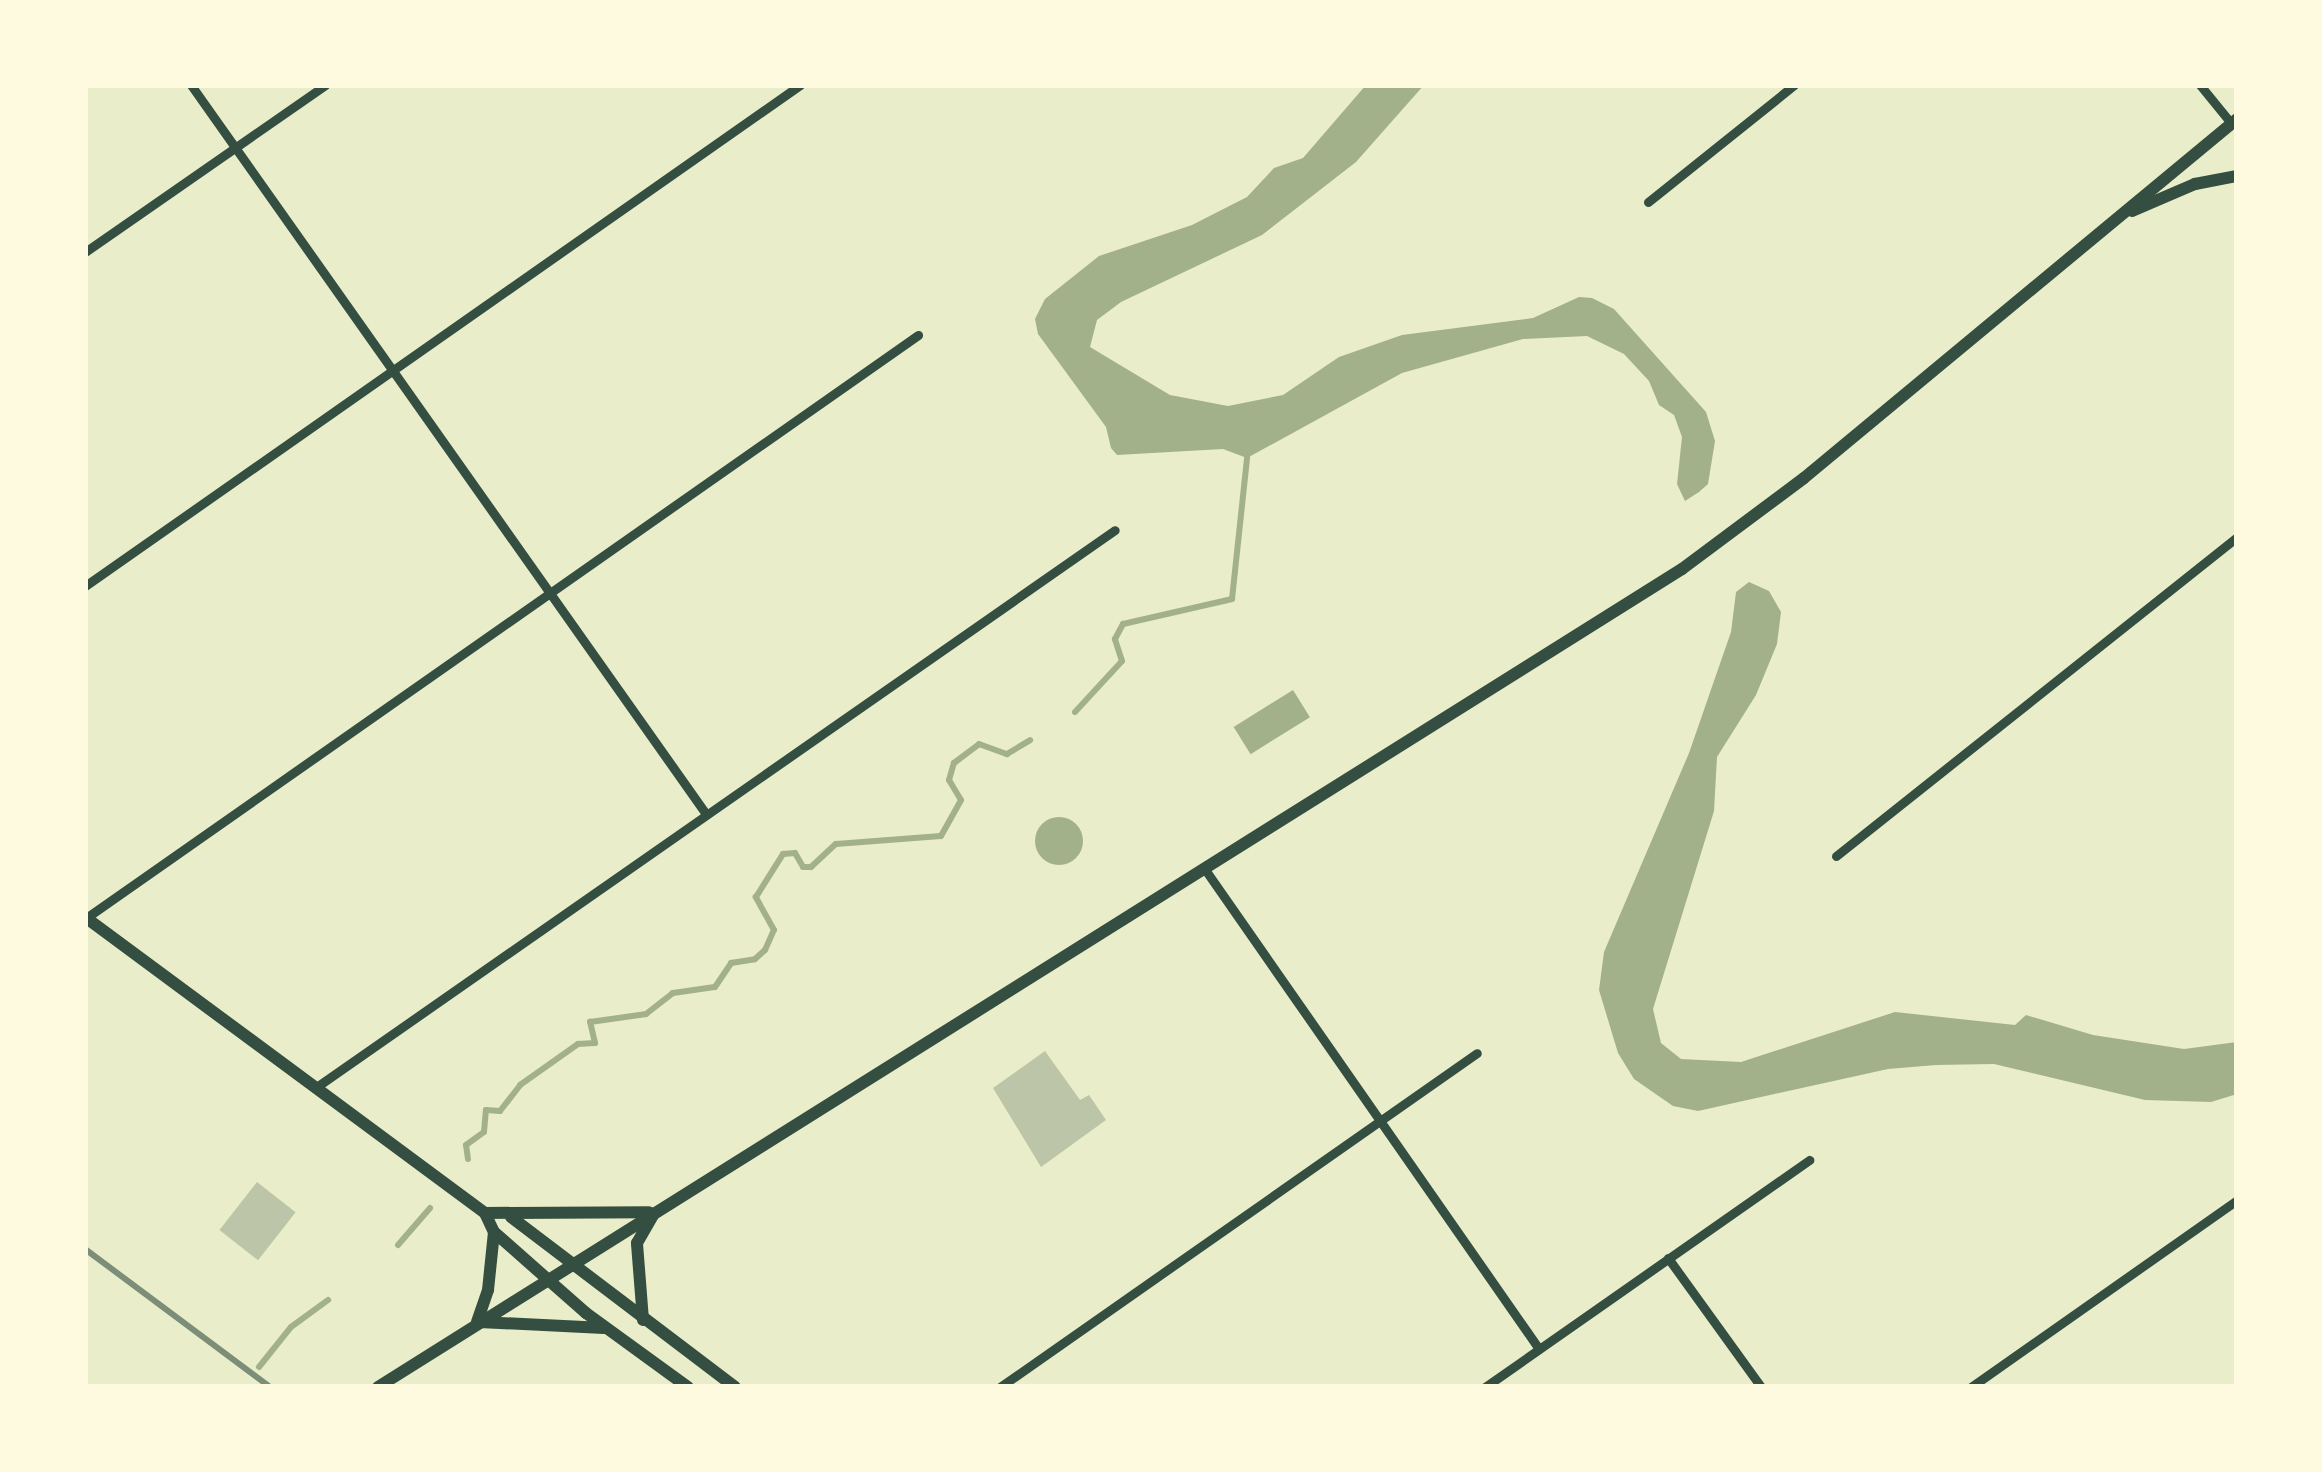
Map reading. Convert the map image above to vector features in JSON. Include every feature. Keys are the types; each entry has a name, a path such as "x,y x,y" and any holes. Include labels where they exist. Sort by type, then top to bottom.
{"main road":[{"path":"378,1387 1682,569 1804,478 2234,121"},
{"path":"2126,214 2195,184 2237,176"},
{"path":"85,917 484,1213 494,1232 604,1328 688,1387"},
{"path":"484,1213 511,1217 655,1211"},
{"path":"643,1320 637,1243 655,1211"},
{"path":"511,1217 735,1387"},
{"path":"477,1322 488,1290 494,1232"},
{"path":"477,1322 604,1328"}],"street":[{"path":"191,85 706,814"},
{"path":"85,252 325,85"},
{"path":"85,586 800,85"},
{"path":"1648,202 1794,85"},
{"path":"2200,85 2234,121"},
{"path":"85,917 918,334"},
{"path":"315,1088 1115,530"},
{"path":"1836,856 2237,537"},
{"path":"1204,868 1539,1349"},
{"path":"1000,1387 1477,1052"},
{"path":"1485,1387 1810,1160"},
{"path":"1971,1387 2237,1200"},
{"path":"1668,1258 1760,1387"}],"shaded area":[{"path":"1366,85 1424,85 1356,162 1262,235 1121,302 1097,320 1090,347 1170,395 1228,406 1283,395 1339,357 1402,335 1533,318 1579,297 1592,298 1614,309 1706,412 1715,441 1708,484 1699,492 1685,501 1677,484 1682,437 1674,415 1659,405 1649,381 1624,354 1587,336 1523,339 1402,373 1247,458 1223,449 1117,455 1111,448 1106,427 1038,334 1035,319 1045,299 1099,256 1192,225 1247,197 1274,168 1303,158"},
{"path":"1749,582 1769,591 1781,612 1777,644 1756,695 1717,757 1714,811 1653,1009 1661,1043 1681,1059 1741,1062 1895,1012 2015,1025 2026,1015 2093,1035 2184,1049 2237,1042 2237,1094 2211,1102 2145,1100 1994,1064 1936,1065 1888,1069 1698,1111 1673,1106 1634,1079 1618,1053 1599,990 1604,952 1689,753 1731,632 1736,592"},
{"path":"1293,690 1310,717 1251,754 1234,727"},
{"path":"1059,817 1076,824 1083,841 1076,858 1059,865 1042,858 1035,841 1042,824"}],"building":[{"path":"1045,1051 1080,1100 1089,1095 1106,1120 1041,1167 993,1088"},
{"path":"257,1182 296,1212 258,1260 219,1230"}],"waterway":[{"path":"1075,712 1122,661 1115,639 1123,624 1232,599 1247,458"},
{"path":"468,1159 466,1145 484,1132 486,1110 500,1111 520,1085 578,1044 595,1043 590,1022 646,1014 673,993 715,987 731,963 755,959 765,950 774,930 756,897 783,854 795,853 803,867 811,867 836,844 941,836 961,800 949,780 954,763 979,744 1007,754 1030,740"},
{"path":"398,1245 430,1208"},
{"path":"259,1367 291,1327 328,1300"}],"railway":[{"path":"85,1249 270,1387"}]}
